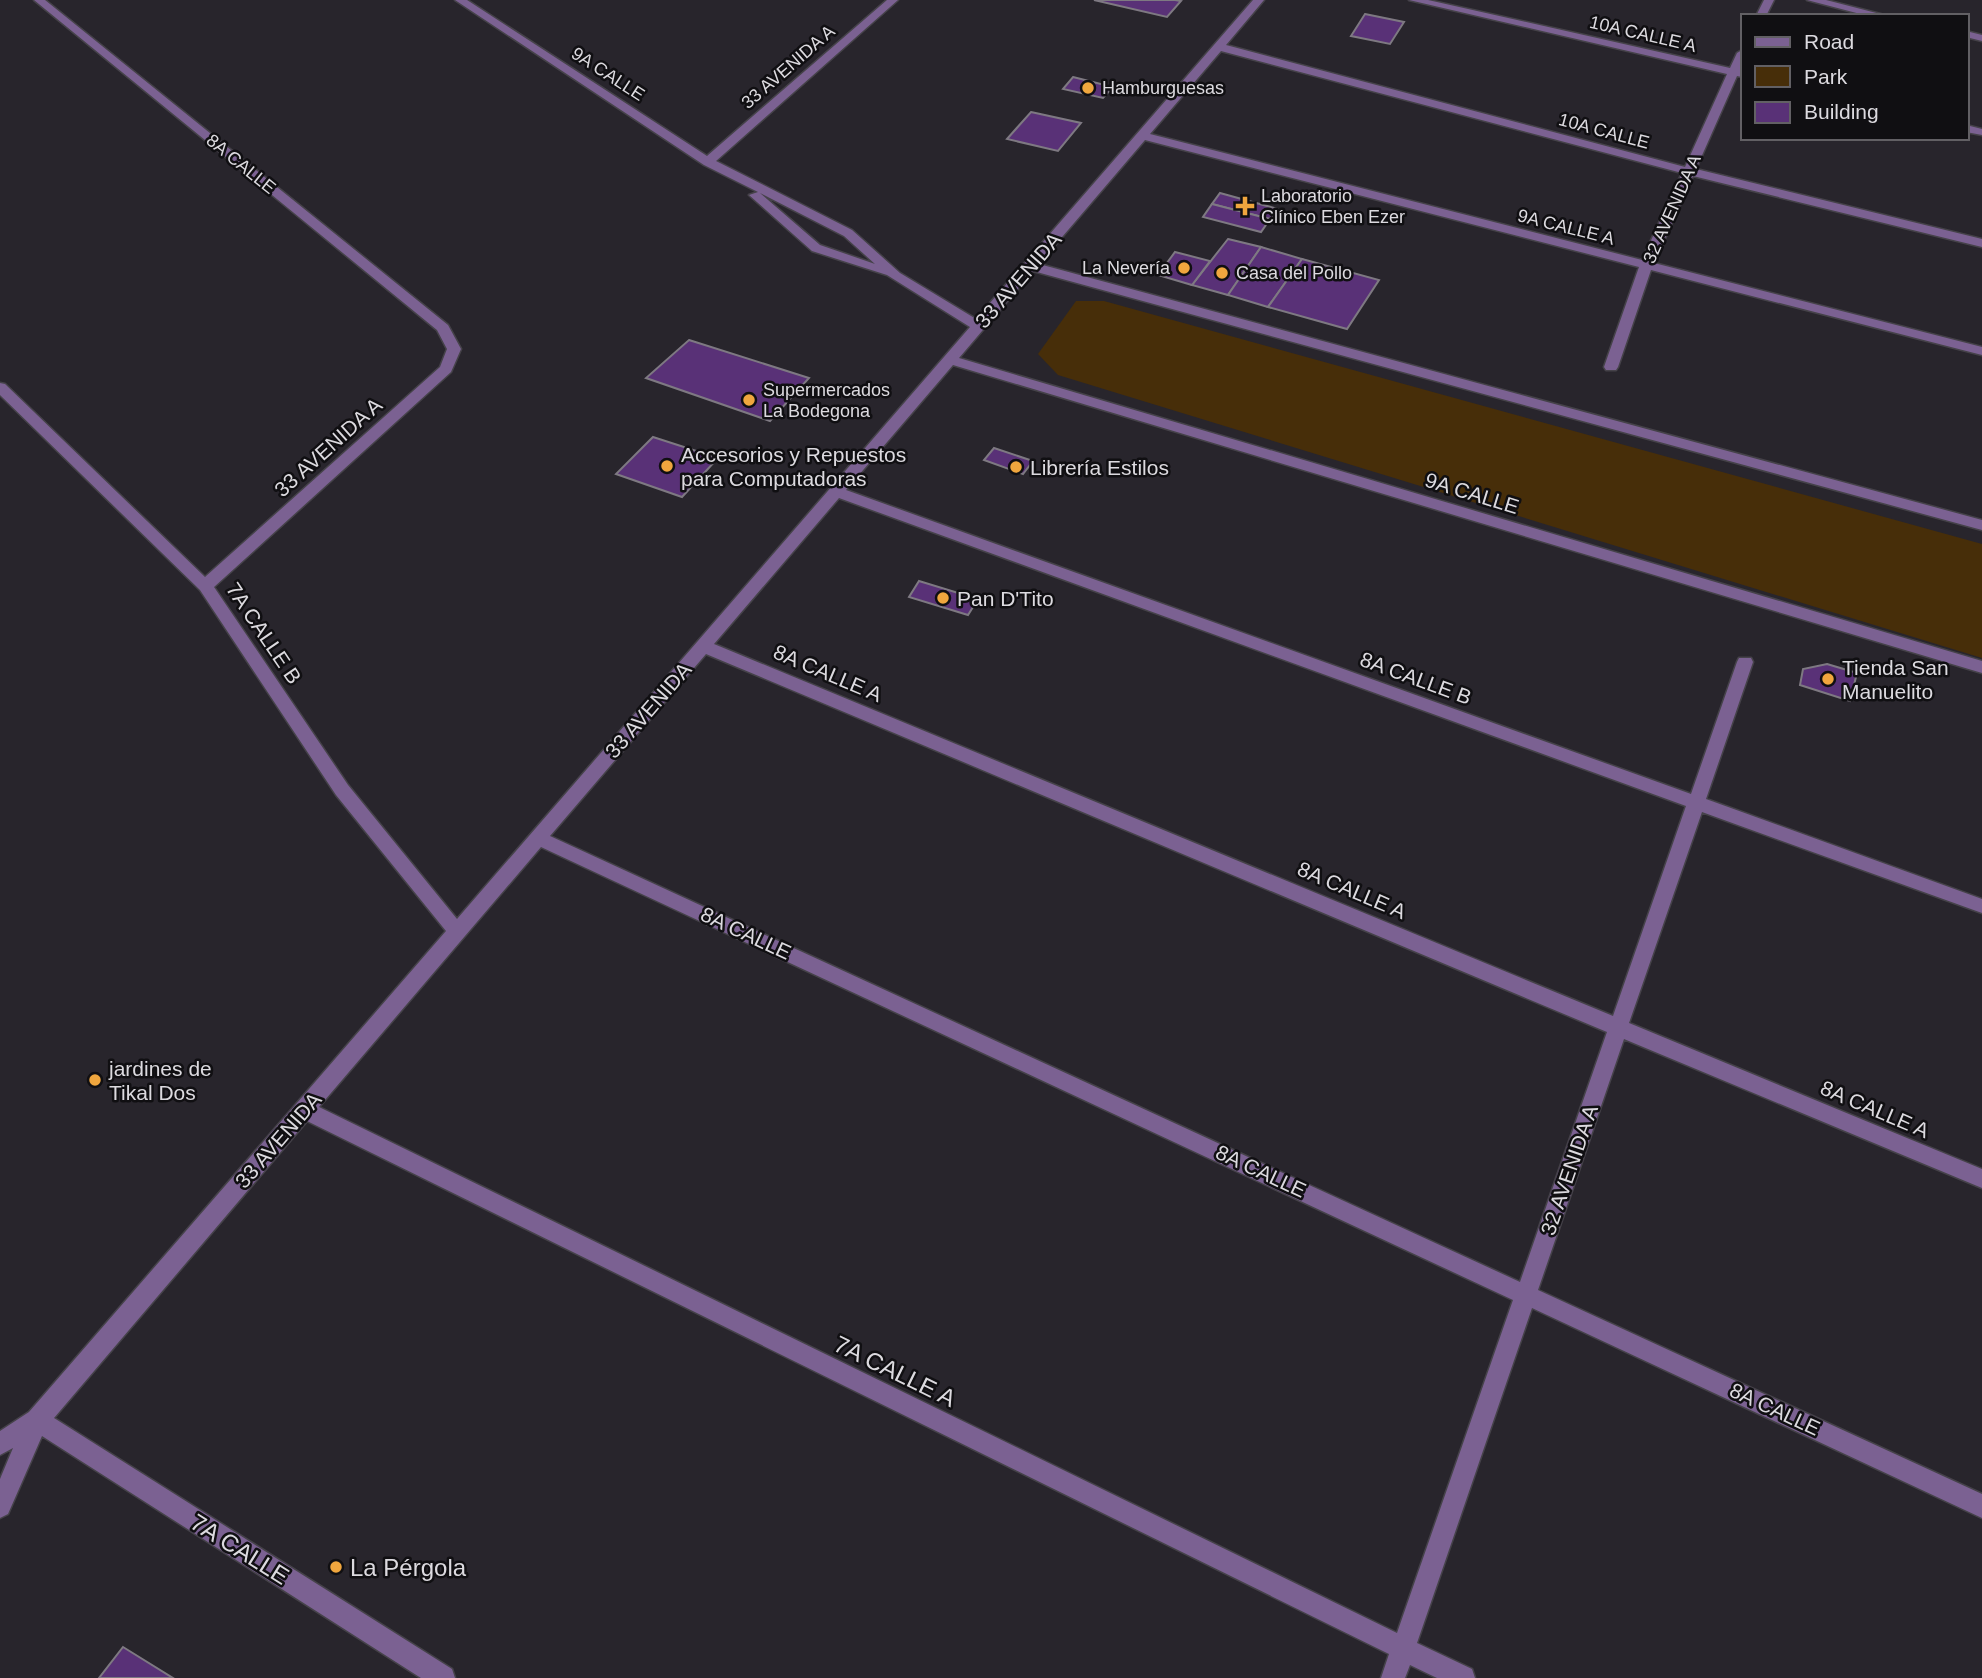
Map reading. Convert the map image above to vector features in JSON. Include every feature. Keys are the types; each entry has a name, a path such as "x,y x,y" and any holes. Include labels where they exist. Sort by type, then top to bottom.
{"street":[{"name":"8A CALLE","path":"39,0 443,328"},
{"name":"9A CALLE","path":"460,0 708,162 848,233 895,276 978,326"},
{"name":"33 AVENIDA A","path":"708,162 893,0"},
{"name":"33 AVENIDA","path":"0,1444 37,1420 1259,0"},
{"name":"10A CALLE A","path":"1414,0 1738,73"},
{"path":"1812,0 1874,14"},
{"name":"10A CALLE","path":"1219,47 1688,171 1982,243"},
{"name":"32 AVENIDA A","path":"1611,368 1647,266 1688,171 1738,73"},
{"name":"9A CALLE A","path":"1142,136 1982,352"},
{"name":"9A CALLE","path":"735,178 816,248 895,276"},
{"path":"1031,266 1982,525"},
{"name":"33 AVENIDA A","path":"205,586 446,369 454,349 443,328"},
{"name":"9A CALLE","path":"950,360 1982,667"},
{"name":"7A CALLE B","path":"0,387 205,586 342,790 457,932"},
{"name":"8A CALLE B","path":"836,492 1982,906"},
{"name":"8A CALLE A","path":"703,646 1982,1179"},
{"name":"32 AVENIDA A","path":"1393,1678 1745,662"},
{"name":"8A CALLE","path":"538,838 1527,1293 1982,1506"},
{"name":"7A CALLE A","path":"304,1110 1463,1678"},
{"name":"33 AVENIDA","path":"0,1506 37,1420"},
{"name":"7A CALLE","path":"37,1420 434,1676"}],"green space":[{"path":"1076,301 1104,301 1982,544 1982,658 1058,375 1038,354"}],"building":[{"path":"1094,0 1175,0 1181,1 1167,17"},
{"path":"1365,14 1404,22 1390,44 1351,36"},
{"name":"Hamburguesas","path":"1073,77 1113,87 1103,98 1063,89"},
{"path":"1031,112 1081,123 1058,151 1007,139"},
{"name":"Laboratorio Clínico Eben Ezer","path":"1220,193 1278,209 1270,219 1212,204"},
{"path":"1212,204 1270,219 1261,232 1203,217"},
{"name":"Casa del Pollo","path":"1228,239 1261,247 1228,295 1192,285"},
{"path":"1261,247 1302,259 1268,307 1228,295"},
{"name":"La Nevería","path":"1175,252 1210,261 1192,285 1158,275"},
{"path":"1302,259 1379,280 1347,329 1268,307"},
{"name":"Supermercados La Bodegona","path":"689,340 809,378 770,421 646,378"},
{"name":"Accesorios y Repuestos para Computadoras","path":"653,437 718,458 682,497 616,474"},
{"name":"Librería Estilos","path":"994,448 1033,461 1023,474 984,460"},
{"name":"Pan D'Tito","path":"919,581 978,599 968,615 909,597"},
{"name":"Tienda San Manuelito","path":"1827,664 1857,673 1850,701 1800,685 1803,669"},
{"path":"123,1647 173,1678 99,1678"}],"place":[{"name":"Hamburguesas","path":"1088,88"},
{"name":"Laboratorio Clínico Eben Ezer","path":"1245,206"},
{"name":"La Nevería","path":"1184,268"},
{"name":"Casa del Pollo","path":"1222,273"},
{"name":"Supermercados La Bodegona","path":"749,400"},
{"name":"Accesorios y Repuestos para Computadoras","path":"667,466"},
{"name":"Librería Estilos","path":"1016,467"},
{"name":"Pan D'Tito","path":"943,598"},
{"name":"Tienda San Manuelito","path":"1828,679"},
{"name":"jardines de Tikal Dos","path":"95,1080"},
{"name":"La Pérgola","path":"336,1567"}]}
